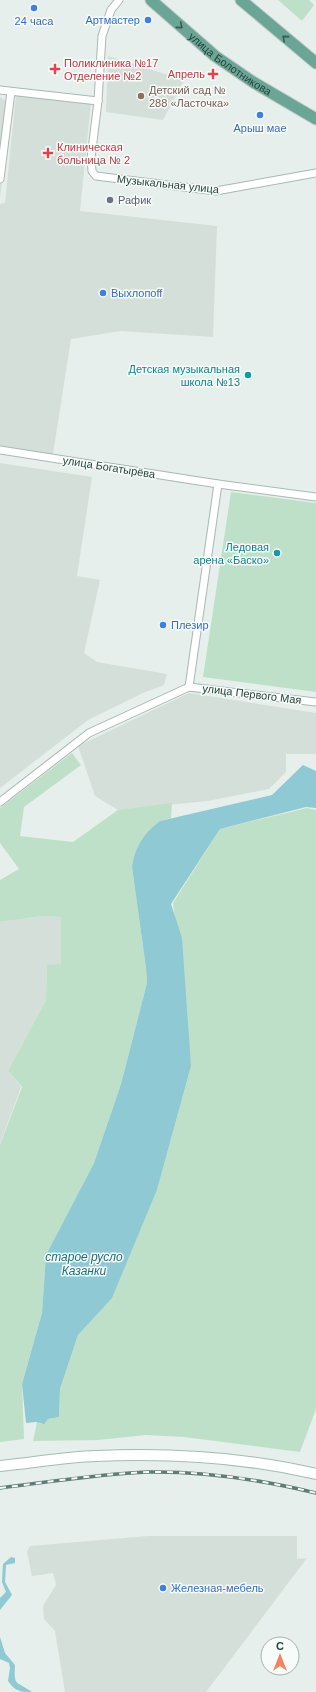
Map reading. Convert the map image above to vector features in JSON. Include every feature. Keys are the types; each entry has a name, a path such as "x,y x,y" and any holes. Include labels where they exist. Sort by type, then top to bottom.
{"main road":[{"name":"улица Болотникова","path":"151,0 215,56 253,82 316,120"},
{"path":"241,0 316,62"},
{"path":"295,107 316,110"},
{"path":"0,1466 95,1456 152,1455 231,1460 316,1474"}],"street":[{"path":"0,90 98,101 102,36 112,10 119,0"},
{"path":"0,179 10,92"},
{"name":"Музыкальная улица","path":"98,101 91,158 92,171 96,176 216,191 316,173"},
{"name":"улица Богатырёва","path":"0,450 316,498"},
{"path":"0,802 89,732 189,687 218,484"},
{"name":"улица Первого Мая","path":"189,687 316,702"}],"shaded area":[{"name":"Детский сад № 288 «Ласточка»","path":"108,56 184,80 163,120 106,112"},
{"path":"16,95 91,103 80,211 217,226 213,337 120,331 71,339 53,454 0,446 0,204 5,203"},
{"path":"0,97 12,105 0,197"},
{"path":"0,463 92,477 77,576 100,580 84,653 97,662 167,674 164,685 143,693 88,720 0,788"},
{"path":"189,693 316,713 316,754 286,754 286,772 269,789 208,801 118,810 95,796 78,746"},
{"path":"42,916 61,917 61,965 47,965 46,1000 8,1071 21,1087 0,1144 0,922"},
{"path":"148,1536 297,1536 297,1559 307,1558 206,1692 65,1692 55,1631 44,1619 43,1606 56,1585 53,1573 32,1576 27,1552 30,1546"}],"green space":[{"path":"278,0 309,0 314,5 302,21"},
{"path":"231,492 316,503 316,692 203,677"},
{"path":"72,753 81,765 24,807 20,836 73,842 118,810 172,803 171,818 160,821 132,867 147,983 121,1084 94,1163 46,1255 42,1313 22,1384 24,1439 0,1442 0,1145 22,1087 8,1071 46,1000 47,965 61,964 61,917 42,916 0,922 0,880 19,869 0,843 0,808"},
{"path":"307,808 316,810 316,1409 300,1452 184,1437 146,1435 98,1440 33,1441 37,1422 41,1424 48,1419 59,1417 60,1389 78,1335 112,1297 157,1190 191,1066 173,903 220,829"}],"water":[{"name":"старое русло Казанки","path":"303,765 316,771 316,808 306,807 220,829 171,904 182,938 191,1066 157,1190 112,1298 78,1335 60,1389 59,1417 48,1419 44,1424 36,1422 26,1423 22,1384 42,1313 46,1255 94,1163 121,1084 147,983 132,867 135,853 144,836 160,821 272,795"},
{"path":"11,1557 15,1558 15,1563 6,1565 5,1582 12,1595 0,1610 0,1598 6,1592 2,1582 3,1564"},
{"path":"0,1637 5,1653 15,1665 15,1680 32,1692 18,1690 8,1681 10,1668 9,1663 0,1659"}],"railway":[{"path":"0,1488 111,1474 169,1472 233,1477 316,1493"}],"place":[{"name":"24 часа","path":"34,8"},
{"name":"Артмастер","path":"148,20"},
{"name":"Поликлиника №17 Отделение №2","path":"55,69"},
{"name":"Апрель","path":"213,74"},
{"name":"Детский сад № 288 «Ласточка»","path":"141,96"},
{"name":"Арыш мае","path":"260,115"},
{"name":"Клиническая больница № 2","path":"48,153"},
{"name":"Рафик","path":"110,200"},
{"name":"Выхлопoff","path":"103,293"},
{"name":"Детская музыкальная школа №13","path":"248,375"},
{"name":"Ледовая арена «Баско»","path":"277,553"},
{"name":"Плезир","path":"163,625"},
{"name":"Железная-мебель","path":"163,1588"}]}
